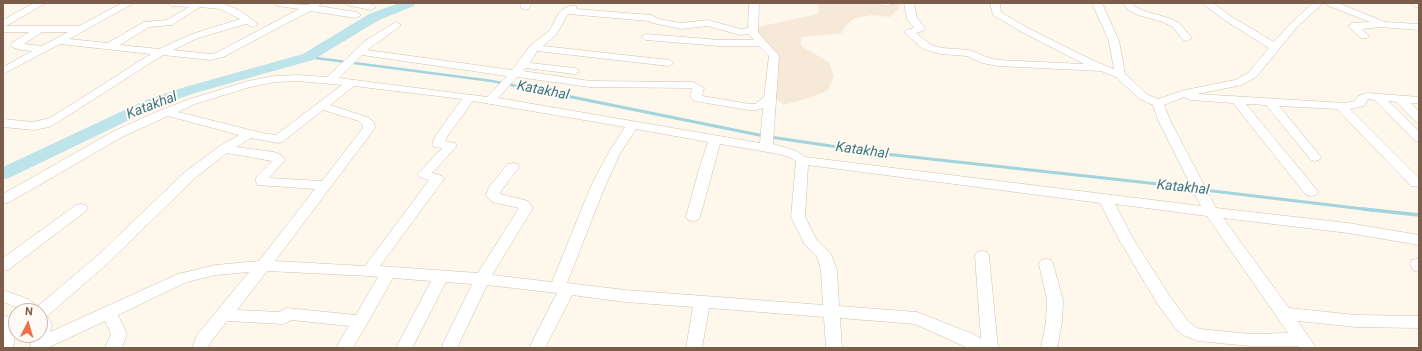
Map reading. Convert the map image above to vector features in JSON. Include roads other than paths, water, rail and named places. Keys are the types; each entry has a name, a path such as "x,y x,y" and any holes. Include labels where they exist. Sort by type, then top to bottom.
{"street":[{"path":"3,24 41,3"},
{"path":"3,70 130,3"},
{"path":"172,3 198,4 230,8 264,32"},
{"path":"278,3 356,15"},
{"path":"58,41 210,57 219,55 318,3"},
{"path":"349,3 371,6"},
{"path":"493,97 523,65 534,48 553,33 566,11 571,10 576,3"},
{"path":"754,3 753,31 774,56 770,114 766,141 767,146 793,154 802,160 1105,199 1210,209 1348,228 1419,240"},
{"path":"909,3 912,19 920,29 909,32 926,47 941,51 969,53 986,61 998,63 1103,68"},
{"path":"995,3 996,13 1023,29 1103,68 1120,74 1144,96 1158,103 1164,120 1188,170 1210,209 1305,344"},
{"path":"1097,3 1114,41 1120,74"},
{"path":"1128,3 1132,8 1140,13 1166,20 1176,25 1187,38"},
{"path":"1207,3 1229,19 1275,47"},
{"path":"1158,103 1176,96 1238,83 1252,75 1294,26 1318,3"},
{"path":"1329,3 1362,15 1383,25"},
{"path":"111,46 147,24 169,22 198,4"},
{"path":"566,11 651,18 656,21 681,26 708,23 740,32 753,31"},
{"path":"3,123 33,126 45,124 54,120 162,51 195,36 248,20"},
{"path":"332,77 377,37 396,25"},
{"path":"1364,36 1353,26 1383,25 1419,27"},
{"path":"41,28 16,45 21,47 44,49"},
{"path":"3,29 80,29"},
{"path":"646,38 720,44 763,43"},
{"path":"534,48 669,63"},
{"path":"358,53 590,84 693,84 698,88 696,96 698,99 749,107 757,106 771,98"},
{"path":"523,65 575,70"},
{"path":"3,200 118,134 165,112 190,102 248,84 290,78 332,77 352,83 470,97 493,97 633,125 778,150"},
{"path":"165,112 249,134 272,139 282,138 352,83"},
{"path":"1176,96 1340,106 1360,104 1362,98 1367,96 1419,100"},
{"path":"369,271 404,222 438,179 424,174 451,146 438,144 442,135 470,97"},
{"path":"1378,97 1419,138"},
{"path":"1401,99 1419,119"},
{"path":"1236,100 1311,192"},
{"path":"1270,102 1316,157"},
{"path":"200,348 203,340 264,266 369,128 368,122 363,118 322,106"},
{"path":"1340,106 1416,183"},
{"path":"537,348 563,288 598,186 614,152 633,125"},
{"path":"48,306 108,255 190,175 224,149 249,134"},
{"path":"693,217 715,140"},
{"path":"224,149 274,156 277,158 279,160 277,164 262,178 262,182 326,185"},
{"path":"802,160 798,217 810,242 824,254 829,270 834,348"},
{"path":"449,348 482,279 526,208 523,204 497,199 493,195 494,190 514,167"},
{"path":"1105,199 1127,241 1163,299 1181,324 1189,331 1198,335 1217,338 1305,344"},
{"path":"3,266 81,208"},
{"path":"982,256 990,348"},
{"path":"1046,264 1055,300 1054,322 1050,348"},
{"path":"39,346 183,278 216,270 264,266 389,272 482,279 625,296 917,318 967,339 982,348"},
{"path":"344,348 389,272"},
{"path":"404,348 441,276"},
{"path":"3,296 22,303"},
{"path":"694,348 702,302"},
{"path":"109,312 119,334 116,343 112,348"},
{"path":"224,315 283,318 287,314 360,321"},
{"path":"1285,314 1356,321 1419,322"},
{"path":"3,321 8,332 5,348"}],"waterway":[{"name":"Katakhal","path":"3,174 152,103 190,90 308,57 374,17 410,3"},
{"name":"Katakhal","path":"308,57 492,81 552,93"},
{"name":"Katakhal","path":"552,93 557,94"},
{"name":"Katakhal","path":"552,93 764,136"},
{"name":"Katakhal","path":"770,137 885,154 1195,188"},
{"name":"Katakhal","path":"1204,190 1369,210"},
{"name":"Katakhal","path":"1363,209 1369,210"},
{"name":"Katakhal","path":"1369,210 1419,215"}]}
